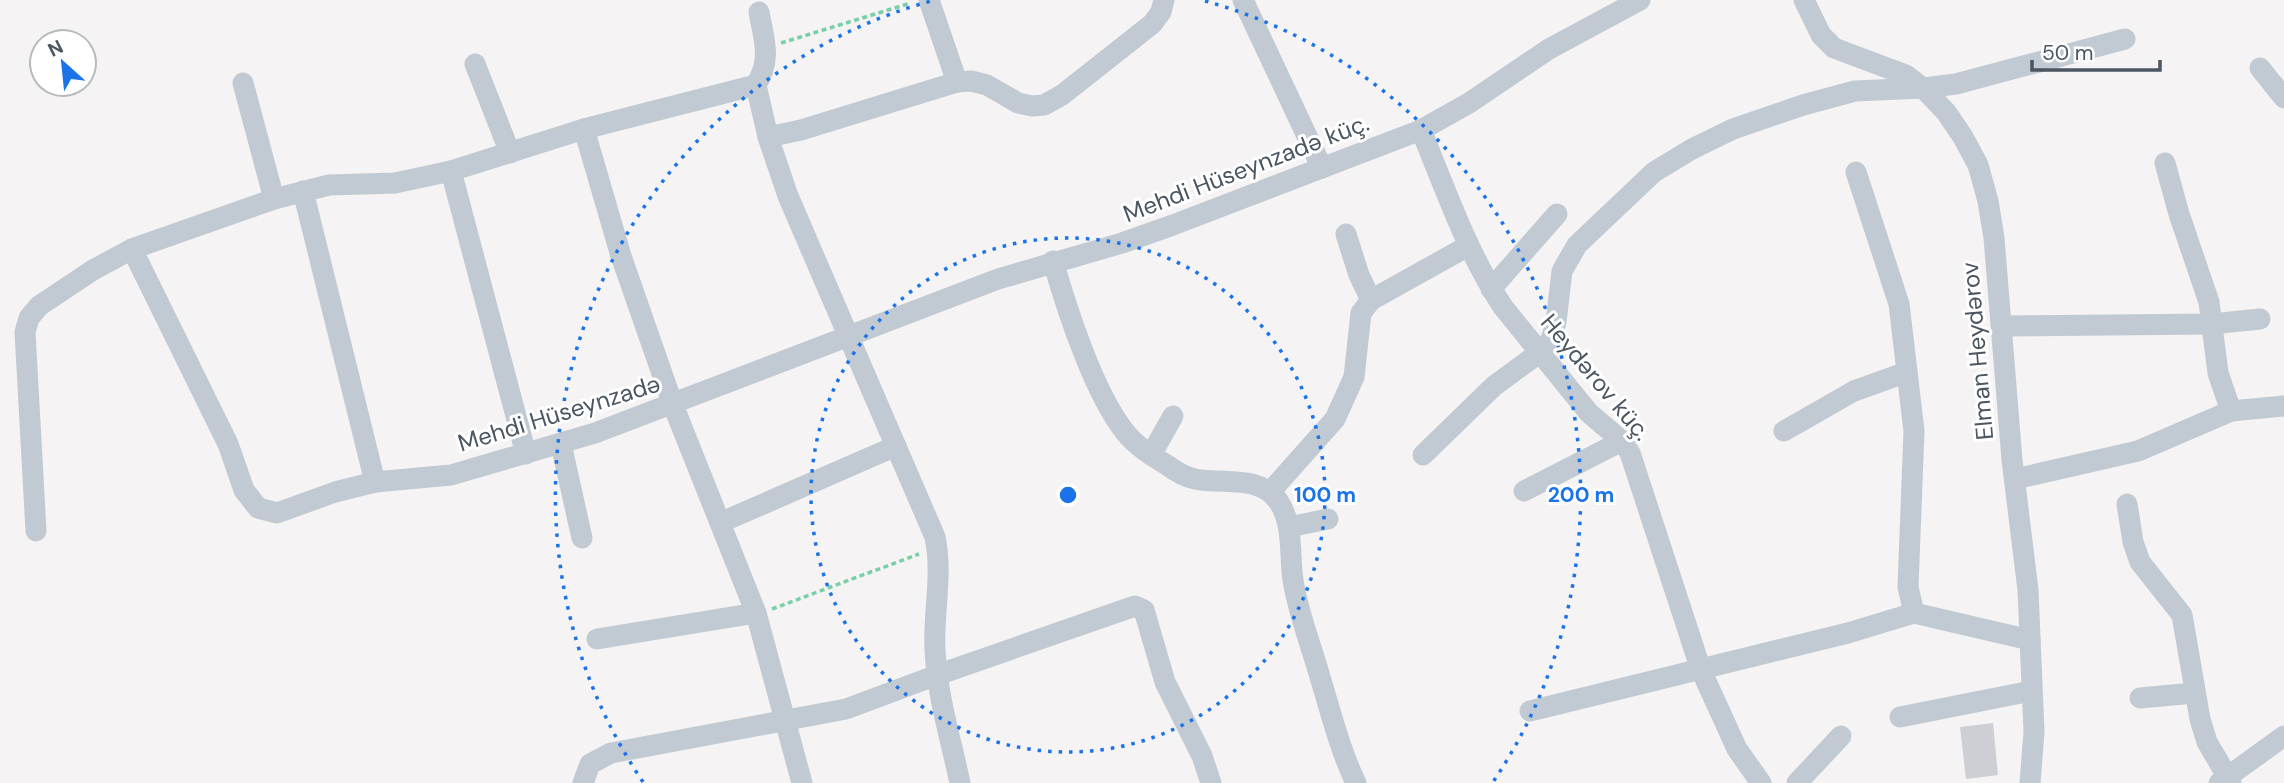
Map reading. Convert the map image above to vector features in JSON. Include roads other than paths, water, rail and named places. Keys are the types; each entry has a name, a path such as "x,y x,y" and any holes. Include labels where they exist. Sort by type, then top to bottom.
{"street":[{"path":"929,0 957,82"},
{"path":"768,137 801,130 957,82 971,81 987,85 1018,103 1032,106 1044,104 1062,95 1152,24 1161,12 1164,0"},
{"path":"1243,0 1322,168"},
{"name":"Mehdi Hüseynzadə küç.","path":"849,337 998,278 1122,243 1421,130 1469,103 1549,49 1640,0"},
{"name":"Elman Heydərov","path":"1804,0 1821,35 1834,48 1906,75 1923,88 1946,112 1978,165 1994,238 2015,479 2028,590 2034,732 2030,783"},
{"path":"36,531 25,331 29,318 38,306 93,270 132,249 274,199 329,185 395,183 451,171 584,129 755,85 764,72 766,62 759,12"},
{"path":"1423,455 1494,386 1539,353 1550,340 1556,322 1562,271 1577,245 1654,172 1692,149 1733,129 1855,91 1956,84 2125,39"},
{"path":"475,64 510,153"},
{"path":"2260,68 2284,98"},
{"path":"243,83 274,199"},
{"path":"755,85 768,137 788,196 930,521 938,550 935,647 937,675 960,783"},
{"path":"584,129 621,256 673,405 757,613 802,783"},
{"name":"Heydərov küç.","path":"1421,130 1468,246 1492,289 1539,353 1589,413 1622,441 1637,469 1701,670 1754,781"},
{"path":"2165,163 2208,302 2218,373 2231,411"},
{"path":"451,171 526,454"},
{"path":"1856,172 1899,304 1914,431 1908,587 1914,613"},
{"path":"303,191 375,482"},
{"path":"1492,289 1557,214"},
{"path":"1346,234 1359,275 1371,300"},
{"path":"1270,492 1335,419 1354,377 1361,313 1371,300 1468,246"},
{"name":"Mehdi Hüseynzadə","path":"132,249 228,444 244,490 258,508 277,513 335,492 375,482 451,475 561,444 673,405 849,337"},
{"path":"1053,261 1064,300 1095,376 1114,417 1127,434 1151,455 1179,473 1195,479 1253,484 1270,492 1284,512 1289,527 1293,579 1303,619 1339,739 1356,783"},
{"path":"2002,326 2211,324 2260,319"},
{"path":"1784,432 1854,391 1907,372"},
{"path":"2015,479 2138,451 2231,411 2284,406"},
{"path":"1151,455 1173,415"},
{"path":"1524,491 1622,441"},
{"path":"561,444 582,538"},
{"path":"722,522 896,446"},
{"path":"2127,505 2133,542 2140,562 2182,615 2194,693 2207,742 2226,781 2281,742"},
{"path":"1289,527 1328,519"},
{"path":"583,783 590,764 611,753 846,709 1135,606 1144,610 1165,682 1202,756 1211,783"},
{"path":"597,639 757,613"},
{"path":"1530,711 1848,633 1914,613 2030,639"},
{"path":"1900,717 2031,691"},
{"path":"2140,698 2194,693"},
{"path":"1797,783 1841,736"}]}
